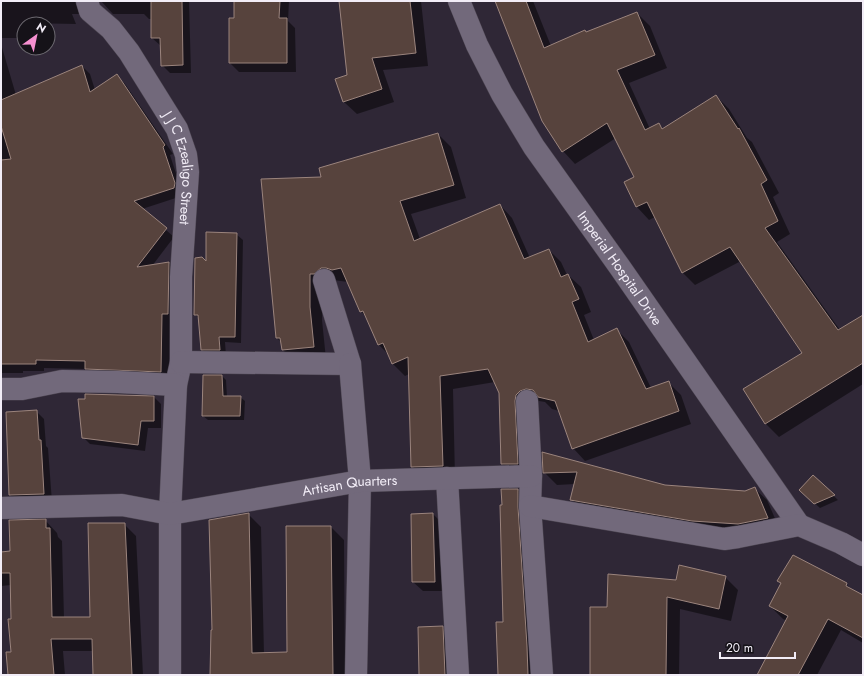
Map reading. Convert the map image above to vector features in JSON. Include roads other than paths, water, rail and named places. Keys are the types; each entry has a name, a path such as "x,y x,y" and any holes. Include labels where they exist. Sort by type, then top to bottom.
{"street":[{"name":"J J C Ezealigo Street","path":"87,1 90,11 111,29 129,52 177,129 186,155 188,172 181,277 181,362 176,385"},
{"name":"Imperial Hospital Drive","path":"459,1 477,45 502,94 534,147 619,266 799,525"},
{"path":"324,280 350,364 360,481 356,675"},
{"path":"181,362 350,364"},
{"path":"1,389 22,389 62,381 176,385 170,514 170,675"},
{"path":"527,401 531,476 530,506 542,675"},
{"name":"Artisan Quarters","path":"1,508 122,504 170,514 360,481 531,476"},
{"path":"447,478 458,675"},
{"path":"530,506 724,539 799,525 841,543 863,555"}]}
